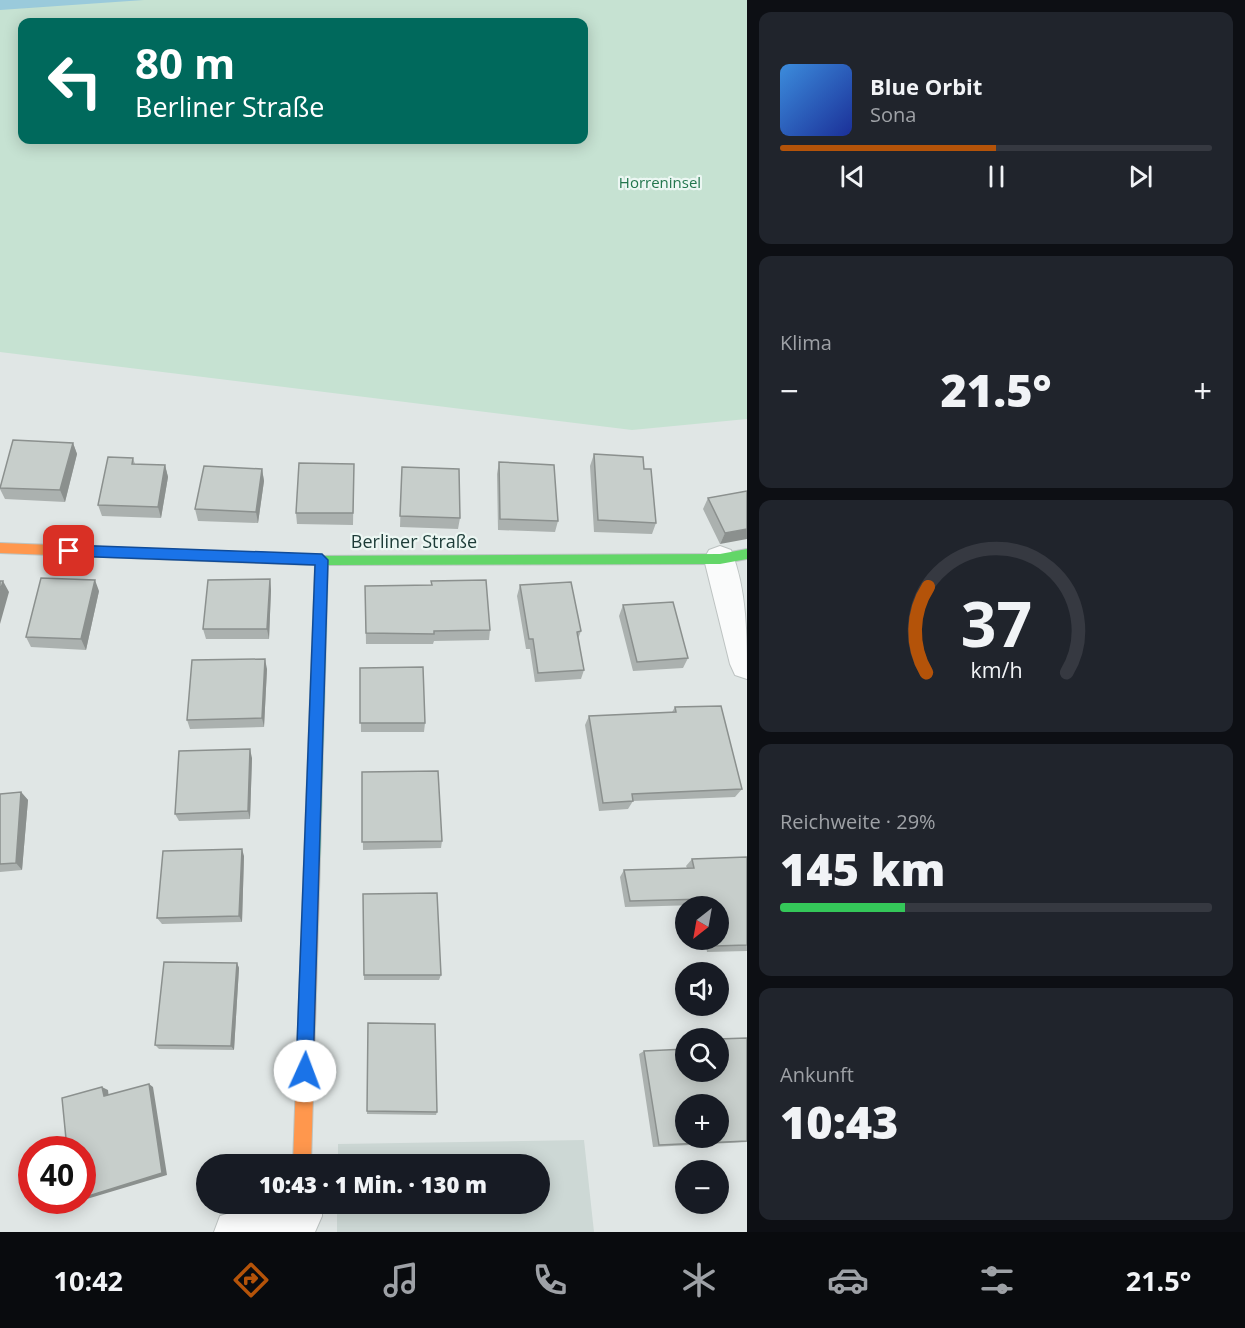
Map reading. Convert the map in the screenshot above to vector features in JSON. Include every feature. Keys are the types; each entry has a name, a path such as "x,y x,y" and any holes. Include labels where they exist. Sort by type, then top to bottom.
{"street":[{"name":"Berliner Straße","path":"0,548 322,560 733,557"},
{"path":"733,557 747,664"},
{"path":"302,1154 322,560"},
{"path":"236,1232 300,1216 300,1214"}],"shaded area":[{"path":"584,1140 594,1232 337,1232 337,1214 550,1214 550,1154 338,1154 338,1144"}],"green space":[{"name":"Horreninsel","path":"0,0 747,0 747,419 632,430 0,352"}],"water":[{"path":"0,0 144,0 0,10"}],"building":[{"path":"13,440 73,443 60,490 0,488"},
{"path":"594,454 643,457 644,469 651,469 656,523 598,520"},
{"path":"108,457 133,458 132,464 165,465 158,507 98,505"},
{"path":"499,462 554,465 558,521 500,519"},
{"path":"299,463 354,464 353,513 296,513"},
{"path":"204,466 262,469 256,512 195,509"},
{"path":"402,467 459,469 460,518 400,516"},
{"path":"747,491 747,529 725,533 708,498"},
{"path":"41,578 95,580 81,639 26,637"},
{"path":"270,579 267,629 203,629 208,580"},
{"path":"486,580 490,630 434,631 434,634 366,633 365,586 432,585 431,581"},
{"path":"571,582 581,631 577,632 584,670 538,673 533,639 529,639 520,585"},
{"path":"673,602 688,658 637,662 623,605"},
{"path":"265,659 262,718 187,720 192,660"},
{"path":"423,667 425,723 360,723 360,668"},
{"path":"721,706 742,789 632,794 633,801 603,803 589,716 676,712 675,707"},
{"path":"250,749 248,811 175,814 179,751"},
{"path":"438,771 442,841 362,842 362,772"},
{"path":"21,792 16,863 0,864 0,794"},
{"path":"242,849 239,916 157,918 163,851"},
{"path":"747,857 747,945 729,946 729,896 675,896 675,900 630,901 624,870 694,868 692,859"},
{"path":"437,893 441,975 364,975 363,894"},
{"path":"164,962 237,963 231,1046 155,1045"},
{"path":"368,1023 435,1024 437,1112 367,1111"},
{"path":"747,1038 747,1141 729,1142 729,1094 675,1094 675,1144 659,1145 644,1051 675,1050 675,1082 729,1082 729,1039"},
{"path":"149,1084 162,1173 96,1194 96,1136 66,1136 62,1098 102,1087 104,1096"}],"traffic: fast":[{"path":"309,560 720,559 747,554"},
{"path":"312,859 322,560"}],"traffic: slow":[{"path":"0,548 309,560"},
{"path":"302,1154 312,859"}],"route":[{"path":"69,551 322,560 305,1071"}]}
